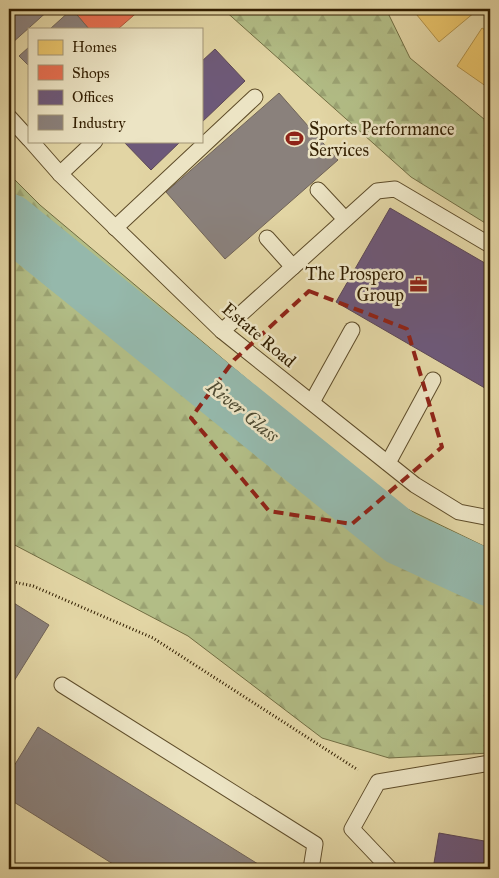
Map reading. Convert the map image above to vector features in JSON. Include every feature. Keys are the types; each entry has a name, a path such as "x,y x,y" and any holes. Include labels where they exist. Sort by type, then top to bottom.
{"lane":[{"path":"115,228 255,97"},
{"name":"Estate Road","path":"9,117 28,138"},
{"name":"Estate Road","path":"32,142 60,174 222,331 415,485 459,512 490,518"},
{"path":"60,174 94,142"},
{"path":"222,331 377,190 395,189 490,244"},
{"path":"318,190 345,220"},
{"path":"267,238 293,267"},
{"path":"312,402 352,330"},
{"path":"388,463 433,380"},
{"path":"62,684 315,844 311,869"},
{"path":"390,869 352,829 378,782 490,763"}],"path":[{"path":"9,581 33,586 153,638 378,782"}],"highlighted area":[{"path":"309,291 407,329 442,447 352,524 269,511 191,418 234,360"}],"green space":[{"path":"223,9 386,9 410,58 490,124 490,226 411,177"},
{"path":"9,174 40,205 393,502 490,549 490,753 389,758 322,738 188,636 9,542"}],"building: Homes":[{"path":"412,9 472,9 475,12 439,42"},
{"path":"482,28 490,33 490,89 457,66"}],"building: Shops":[{"path":"72,9 141,9 119,28 88,28"}],"building: Offices":[{"path":"215,49 245,81 202,122 202,61"},
{"path":"124,142 180,142 151,170"},
{"name":"The Prospero Group","path":"390,208 490,266 490,391 336,302"},
{"path":"439,833 490,842 490,869 433,869"}],"building: Industry":[{"path":"9,9 50,9 11,44 9,41"},
{"path":"72,9 88,28 51,28"},
{"path":"28,48 28,65 19,56"},
{"path":"279,93 338,160 225,259 166,192"},
{"path":"9,600 49,625 9,689"},
{"path":"38,727 266,869 121,869 9,799 9,774"}],"waterway":[{"name":"River Glass","path":"9,221 401,538 490,579"}],"place":[{"name":"Sports Performance Services","path":"295,139"},
{"name":"The Prospero Group","path":"418,284"}]}
